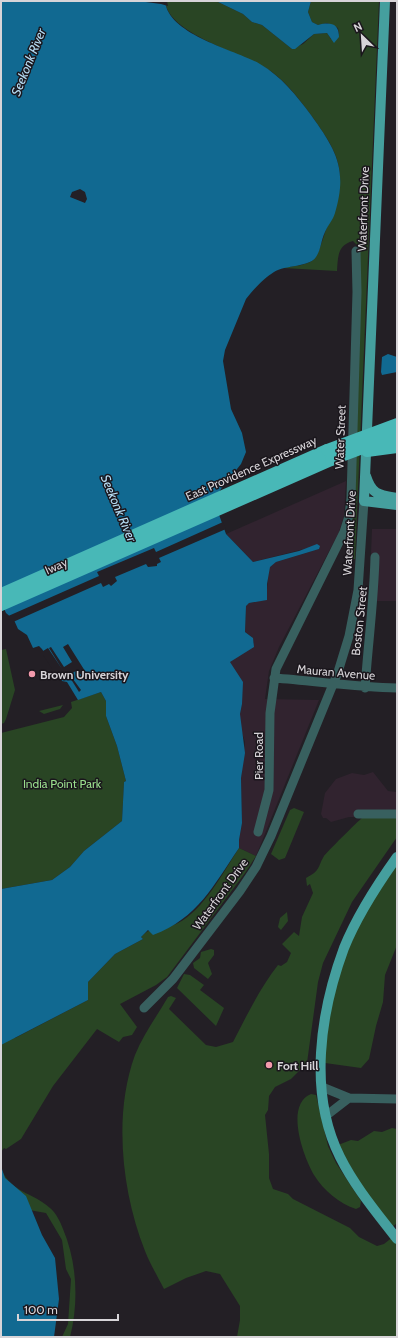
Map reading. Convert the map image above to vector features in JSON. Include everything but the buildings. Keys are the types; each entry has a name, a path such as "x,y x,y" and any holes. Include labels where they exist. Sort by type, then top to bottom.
{"highway":[{"name":"East Providence Expressway","path":"120,547 327,450 397,424"},
{"name":"East Providence Expressway","path":"120,547 397,435"},
{"path":"332,460 363,451 397,447"},
{"name":"Iway","path":"1,594 120,547"},
{"name":"Iway","path":"1,605 120,547"}],"main road":[{"name":"Waterfront Drive","path":"364,501 385,1"},
{"path":"365,474 375,492 383,496 397,498"},
{"path":"364,501 383,496"},
{"path":"364,501 397,505"},
{"path":"397,857 357,921 344,948 327,1004 322,1042 322,1087 327,1115 340,1157 357,1186 397,1239"}],"street":[{"name":"Water Street","path":"274,678 280,659 341,537 349,516 351,498 357,292 356,251"},
{"name":"Waterfront Drive","path":"144,1008 173,979 240,891 256,866 271,836 348,642 357,603 364,501"},
{"name":"Boston Street","path":"365,688 368,634 374,592 375,557"},
{"name":"Mauran Avenue","path":"274,678 365,688 397,688"},
{"name":"Pier Road","path":"258,832 269,790 270,720 274,678"},
{"path":"358,814 397,814"},
{"path":"322,1087 349,1098 397,1099"},
{"path":"327,1115 349,1098"}],"shaded area":[{"path":"346,481 344,516 339,532 279,647 269,671 265,699 319,700 256,856 239,848 242,823 241,778 245,742 240,727 242,704 230,662 254,643 252,637 245,632 246,606 249,603 266,600 269,567 276,562 319,549 308,548 253,562 226,534"},
{"path":"372,529 397,529 397,601 369,601"},
{"path":"373,772 388,791 397,792 397,818 349,817 331,822 326,818 323,818 321,814 325,793 336,779 352,773 364,775"}],"green space":[{"path":"165,1 216,1 243,14 252,22 262,25 292,49 303,44 314,34 327,33 331,39 339,34 338,28 327,23 318,25 312,22 308,12 311,1 379,1 355,559 350,559 347,556 346,550 347,537 354,504 359,247 353,241 341,249 339,253 337,271 283,268 310,262 316,256 321,245 327,227 334,213 340,185 340,173 335,153 324,134 302,103 272,72 194,34 179,24 169,13"},
{"path":"6,649 15,690 6,719 4,723 1,724 1,650"},
{"name":"India Point Park","path":"101,692 106,701 106,716 117,746 126,781 124,782 122,821 84,851 70,867 52,880 1,889 1,733 64,717 72,708 71,702"},
{"path":"63,705 60,709 44,714 39,711"},
{"path":"294,808 304,812 285,858 279,860 271,854 290,810"},
{"path":"362,818 397,818 397,837 352,902 323,963 318,982 307,1063 291,1079 275,1087 269,1096 268,1110 265,1115 269,1154 269,1178 273,1189 288,1194 293,1199 350,1228 359,1237 377,1246 384,1244 394,1236 397,1239 397,1337 237,1337 240,1320 240,1306 220,1274 206,1271 186,1278 164,1289 147,1256 137,1228 131,1204 123,1154 122,1128 128,1078 138,1048 168,997 171,996 176,998 169,1009 206,1045 216,1047 233,1042 271,974 278,965 281,966 287,962 291,953 282,944 294,932 299,936 302,917 313,893 310,884 307,886 306,878 316,871 324,856"},
{"path":"239,848 256,856 245,873 167,977 156,985 120,1004 137,1027 132,1035 123,1037 119,1042 97,1029 53,1086 21,1139 6,1149 4,1148 1,1152 1,1032 15,1038 88,1000 88,982 115,954 143,939 141,937 150,930 173,925 187,917 212,890"},
{"path":"397,864 397,945 385,975 383,1002 369,1059 361,1068 325,1063 322,1059 337,977 359,919"},
{"path":"287,912 288,921 281,930 278,927 280,918"},
{"path":"211,949 214,950 214,955 208,963 212,974 208,979 194,968 193,963 200,958 201,952"},
{"path":"184,974 190,975 204,985 200,990 224,1008 216,1026 177,988"},
{"path":"311,1094 316,1095 328,1146 336,1163 361,1201 360,1207 356,1209 344,1204 327,1191 314,1175 306,1157 297,1120 299,1109 303,1100"},
{"path":"392,1128 397,1129 397,1223 390,1229 376,1211 338,1145 351,1140 358,1141 374,1131 382,1132"},
{"path":"1,1169 11,1183 17,1188 43,1202 52,1210 58,1217 62,1226 68,1242 74,1268 75,1310 70,1337 62,1337 68,1324 71,1279 66,1269 62,1240 46,1213 29,1210 7,1196"}],"water":[{"name":"Seekonk River","path":"1,1 165,1 169,13 178,23 190,32 260,64 282,81 300,100 320,127 333,150 337,161 340,172 339,198 334,216 326,229 318,254 308,263 284,268 274,272 252,292 246,299 225,350 223,361 231,409 242,433 246,452 241,464 218,494 218,512 226,534 253,562 299,551 317,544 320,546 319,549 276,562 270,567 267,584 267,600 249,603 246,606 245,632 253,638 254,647 230,662 243,682 240,714 245,753 241,778 242,823 239,848 212,888 182,920 153,935 148,930 141,937 143,939 115,954 88,982 88,1000 1,1045 1,889 52,880 70,867 84,851 122,821 124,782 126,781 117,746 106,716 106,701 101,692 78,700 67,682 62,681 42,649 39,646 33,648 27,635 18,629 14,620 6,613 1,602","holes":["80,189 85,192 87,199 85,203 70,197 72,192"]},
{"path":"216,1 311,1 308,12 312,22 318,25 330,24 336,26 339,32 339,37 334,43 327,33 314,34 295,49 292,49 262,25 252,22 243,14"},
{"path":"388,354 397,357 397,372 382,375 382,357"},
{"path":"1,1166 5,1178 26,1196 42,1235 55,1258 59,1299 54,1337 1,1337"}],"pier":[{"path":"138,1 167,1 168,6 161,4"},
{"path":"223,522 226,529 159,558 161,562 157,564 157,566 148,567 146,564 115,577 117,581 111,586 109,584 103,587 101,583 13,622 6,617 99,576 97,572 154,548 156,552"},
{"path":"68,644 90,679 86,681 77,670 70,675 81,690 79,692 69,676 60,681 43,655 43,651 48,648 62,669 49,648 51,647 64,667 72,662 63,647"}],"place":[{"name":"Brown University","path":"32,674"},
{"name":"Fort Hill","path":"269,1065"}]}
